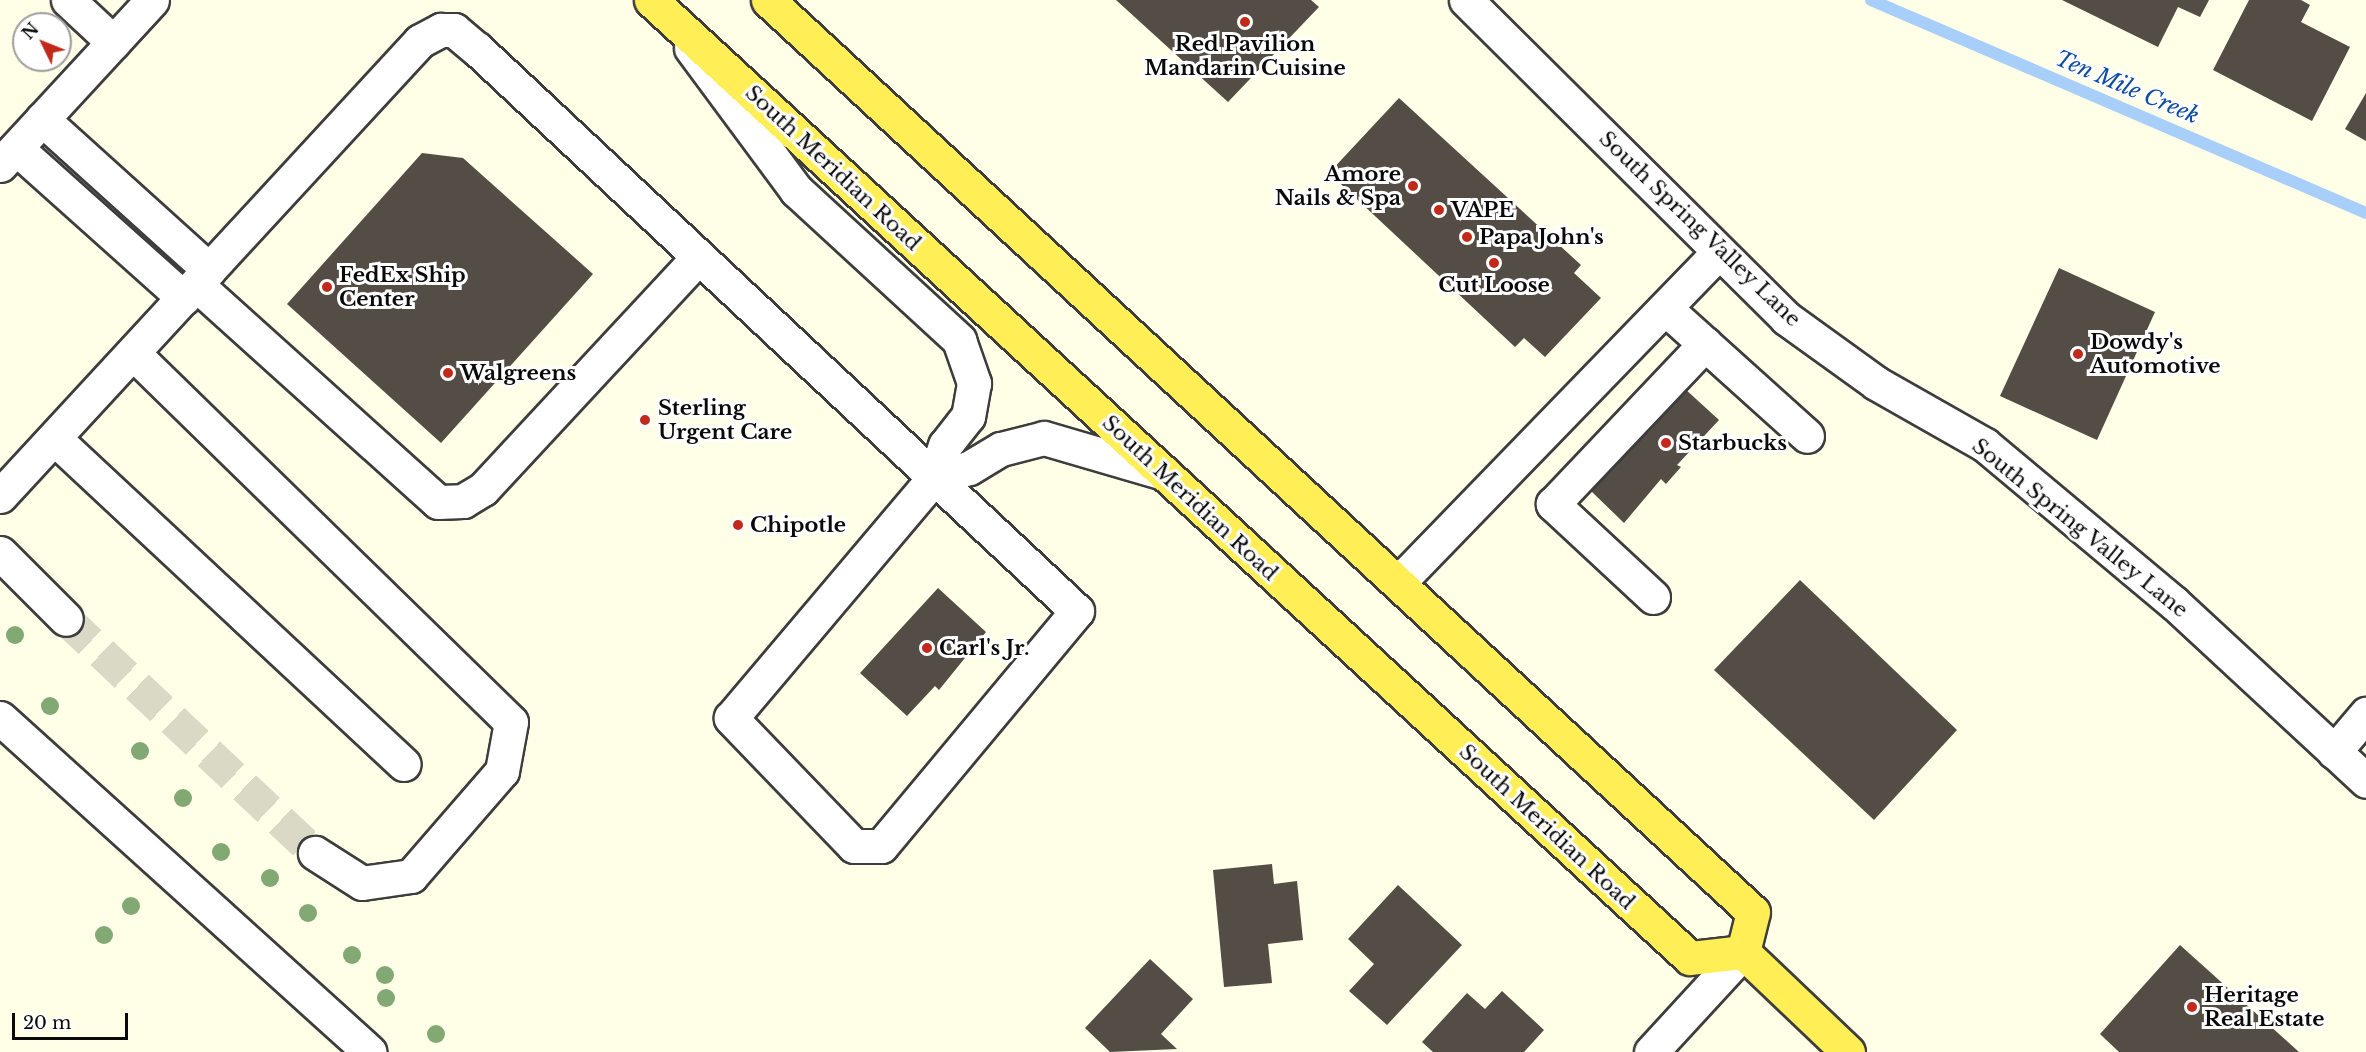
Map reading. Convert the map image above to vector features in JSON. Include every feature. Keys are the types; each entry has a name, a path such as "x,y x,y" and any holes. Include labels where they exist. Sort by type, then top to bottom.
{"main road":[{"path":"768,0 1753,912 1743,952 1848,1052"},
{"name":"South Meridian Road","path":"658,6 1690,958 1743,952"}],"street":[{"path":"68,0 112,42"},
{"path":"152,0 8,156 197,284"},
{"name":"South Spring Valley Lane","path":"1466,0 1786,318 1858,370 1985,445 2173,602 2366,781"},
{"path":"0,496 420,41 441,30 454,30 477,49 698,258 934,478 1077,611 881,846 854,846 731,718 934,478 945,445 968,416 974,383 959,340 796,190 658,6"},
{"path":"42,118 197,284 438,502 454,501 483,489 698,258"},
{"path":"1398,583 1719,252"},
{"path":"1665,308 1807,436"},
{"path":"1653,597 1552,504 1706,344"},
{"path":"133,353 511,722 501,771 411,876 362,883 315,853"},
{"path":"54,438 404,764"},
{"path":"934,478 969,468 1001,449 1044,438 1164,473"},
{"path":"0,553 66,619"},
{"path":"2334,752 2366,714"},
{"path":"0,718 369,1052"},
{"path":"1651,1052 1743,952"}],"building":[{"path":"1116,0 1311,0 1319,7 1228,102"},
{"path":"2062,0 2209,0 2200,17 2178,7 2158,47"},
{"path":"2249,0 2301,0 2310,5 2301,22 2350,47 2312,121 2213,70"},
{"path":"2366,93 2366,141 2345,129"},
{"path":"1399,98 1581,265 1574,273 1601,298 1545,357 1524,338 1515,347 1329,173"},
{"name":"Walgreens","path":"422,153 463,158 593,274 441,443 287,304"},
{"name":"Dowdy's Automotive","path":"2059,268 2155,312 2097,440 2000,396"},
{"name":"Starbucks","path":"1684,388 1719,420 1677,465 1681,467 1666,484 1661,479 1624,523 1590,490"},
{"path":"1800,580 1957,730 1874,820 1714,670"},
{"name":"Carl's Jr.","path":"938,588 986,632 939,690 935,686 907,716 860,673"},
{"path":"1272,864 1274,884 1297,881 1303,940 1268,944 1272,983 1224,987 1213,870"},
{"path":"1398,885 1462,945 1387,1025 1349,991 1374,964 1348,939"},
{"path":"2180,945 2299,1052 2119,1052 2100,1034"},
{"path":"1150,959 1193,999 1161,1034 1177,1049 1110,1052 1085,1028"},
{"path":"1502,991 1544,1030 1524,1052 1433,1052 1422,1042 1467,993 1485,1009"}],"waterway":[{"name":"Ten Mile Creek","path":"1871,0 2366,213"}],"tunnel":[{"path":"66,619 315,853"}],"place":[{"name":"Red Pavilion Mandarin Cuisine","path":"1245,22"},
{"name":"Amore Nails & Spa","path":"1413,186"},
{"name":"VAPE","path":"1439,210"},
{"name":"Papa John's","path":"1467,237"},
{"name":"Cut Loose","path":"1494,263"},
{"name":"FedEx Ship Center","path":"327,287"},
{"name":"Dowdy's Automotive","path":"2078,354"},
{"name":"Walgreens","path":"448,373"},
{"name":"Sterling Urgent Care","path":"645,420"},
{"name":"Starbucks","path":"1666,443"},
{"name":"Chipotle","path":"738,525"},
{"name":"Carl's Jr.","path":"927,648"},
{"name":"Heritage Real Estate","path":"2192,1007"}]}
